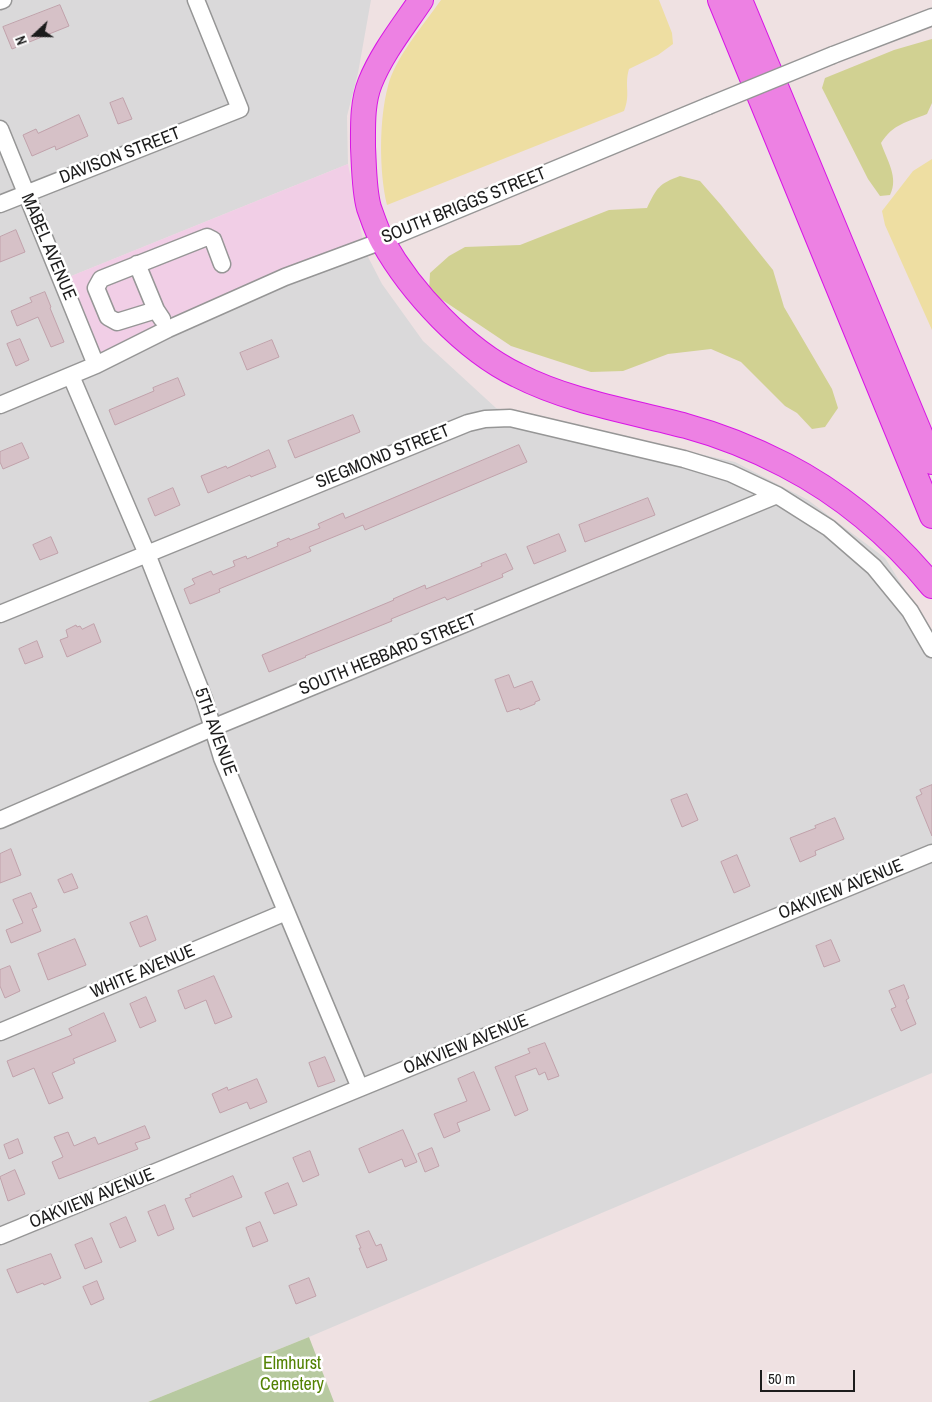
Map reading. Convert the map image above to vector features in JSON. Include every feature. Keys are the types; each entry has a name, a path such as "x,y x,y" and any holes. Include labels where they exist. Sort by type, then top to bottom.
{"highway":[{"path":"421,0 384,53 369,85 362,120 368,205 382,241 405,276 449,327 484,356 516,376 567,396 688,427 738,444 785,465 831,492 882,532 932,586"},
{"path":"720,0 932,516"},
{"path":"740,0 932,462"}],"street":[{"name":"DAVISON STREET","path":"0,204 240,109 196,0"},
{"name":"SOUTH BRIGGS STREET","path":"0,405 96,365 168,329 285,277 382,241 708,106 932,16"},
{"name":"MABEL AVENUE","path":"0,129 96,365"},
{"path":"156,310 117,322 108,317 96,288 101,279 207,237 213,240 222,264"},
{"path":"137,264 156,310 168,329"},
{"path":"74,309 101,299"},
{"name":"5TH AVENUE","path":"71,376 147,554 204,699 222,758 360,1088"},
{"name":"SIEGMOND STREET","path":"0,614 468,423 485,419 510,418 684,459 730,473 777,494 829,528 874,567 910,610 932,649"},
{"name":"SOUTH HEBBARD STREET","path":"0,820 212,728 777,494"},
{"name":"OAKVIEW AVENUE","path":"0,1236 932,853"},
{"name":"WHITE AVENUE","path":"0,1032 286,912"}],"shaded area":[{"path":"0,0 371,0 358,73 347,116 348,164 59,281 170,333 365,251 382,284 423,341 496,408 735,462 808,500 885,558 932,633 932,1073 309,1337 148,1402 0,1402"},
{"path":"441,0 659,0 672,33 673,44 658,55 629,69 627,100 624,111 387,205 384,192 381,146 383,114 388,86 403,53"},
{"path":"932,159 932,330 885,225 882,211 913,171"},
{"path":"348,164 365,251 170,333 98,370 59,281"}],"green space":[{"path":"932,39 932,103 927,114 896,128 881,143 891,169 893,182 890,195 880,196 868,179 822,88 825,78 894,50"},
{"path":"680,176 700,181 773,270 784,307 832,389 838,408 825,427 812,429 797,413 785,406 741,362 711,349 668,354 623,371 591,372 511,346 429,291 430,273 449,256 465,247 520,245 609,210 647,208 659,187 667,181"},
{"name":"Elmhurst Cemetery","path":"309,1337 334,1402 148,1402"}],"building":[{"path":"60,5 69,26 12,49 3,27"},
{"path":"123,98 132,119 118,124 110,103"},
{"path":"79,115 88,136 56,150 55,146 32,156 23,135 36,129 38,133"},
{"path":"16,230 25,252 0,262 0,237"},
{"path":"45,292 64,342 51,347 38,317 17,326 11,311 32,302 30,298"},
{"path":"20,339 29,360 16,366 7,344"},
{"path":"272,340 279,357 247,370 240,353"},
{"path":"178,378 185,395 115,425 109,410 154,391 153,388"},
{"path":"353,415 360,432 295,458 288,441"},
{"path":"22,443 29,458 3,469 0,462 0,452"},
{"path":"519,445 527,462 365,530 363,525 309,547 311,551 219,589 220,592 190,604 184,589 195,584 192,579 211,571 213,575 235,566 233,561 246,556 247,559 278,546 277,543 320,528 318,524 343,513 345,518"},
{"path":"269,450 276,467 251,477 250,475 208,493 201,476 226,466 227,468"},
{"path":"173,488 180,505 155,516 148,499"},
{"path":"648,498 655,515 585,542 579,525"},
{"path":"559,534 566,551 534,564 527,547"},
{"path":"51,537 58,553 40,560 33,545"},
{"path":"506,554 513,569 502,574 503,577 447,600 445,597 269,672 262,655 394,600 425,585 426,589"},
{"path":"94,624 101,642 67,657 60,640 68,637 66,630 76,625 82,629"},
{"path":"37,641 43,657 25,664 19,649"},
{"path":"509,675 514,688 532,681 540,700 520,710 519,708 507,712 495,680"},
{"path":"932,785 932,836 916,797 922,794 920,790"},
{"path":"687,794 698,820 682,827 671,800"},
{"path":"835,818 844,839 815,851 816,855 800,862 790,838"},
{"path":"11,849 21,875 0,883 0,854"},
{"path":"737,855 750,886 734,893 721,862"},
{"path":"72,874 78,888 64,893 58,880"},
{"path":"31,893 37,907 32,909 41,931 11,943 6,930 23,923 13,900"},
{"path":"147,916 156,940 140,947 130,923"},
{"path":"75,939 86,965 48,980 38,954"},
{"path":"831,940 840,961 824,967 816,946"},
{"path":"10,966 20,991 5,998 0,986 0,970"},
{"path":"214,976 232,1017 215,1024 206,1000 185,1009 178,991"},
{"path":"904,985 909,998 906,1000 916,1024 901,1031 891,1009 896,1007 889,991"},
{"path":"146,997 156,1021 140,1028 130,1004"},
{"path":"104,1013 116,1041 73,1059 75,1063 52,1073 63,1098 49,1104 34,1068 13,1077 7,1061 72,1035 69,1029"},
{"path":"545,1043 559,1076 548,1080 545,1072 539,1075 536,1068 515,1076 528,1110 515,1116 495,1067 530,1053 528,1049"},
{"path":"325,1057 335,1081 318,1087 309,1063"},
{"path":"474,1072 490,1110 457,1123 460,1131 444,1138 434,1114 467,1101 458,1079"},
{"path":"257,1079 267,1102 250,1109 247,1102 220,1113 212,1094 227,1087 228,1090"},
{"path":"145,1126 150,1138 135,1143 138,1149 59,1179 52,1162 63,1157 54,1137 68,1132 74,1146 95,1137 98,1144"},
{"path":"403,1130 417,1162 405,1167 402,1159 369,1173 359,1149"},
{"path":"18,1139 23,1153 9,1159 4,1145"},
{"path":"432,1148 439,1166 425,1172 418,1154"},
{"path":"310,1151 319,1175 303,1182 293,1158"},
{"path":"15,1170 25,1194 8,1201 0,1177"},
{"path":"233,1176 242,1197 193,1217 185,1199"},
{"path":"288,1183 297,1205 274,1214 265,1193"},
{"path":"165,1205 174,1229 158,1236 148,1212"},
{"path":"126,1217 136,1241 120,1248 110,1224"},
{"path":"260,1222 268,1241 253,1247 246,1228"},
{"path":"369,1231 376,1246 381,1244 387,1260 367,1268 356,1236"},
{"path":"92,1238 102,1262 85,1269 75,1245"},
{"path":"51,1254 61,1278 17,1293 7,1270"},
{"path":"309,1278 316,1296 296,1304 289,1286"},
{"path":"97,1281 104,1299 91,1305 83,1287"}]}
